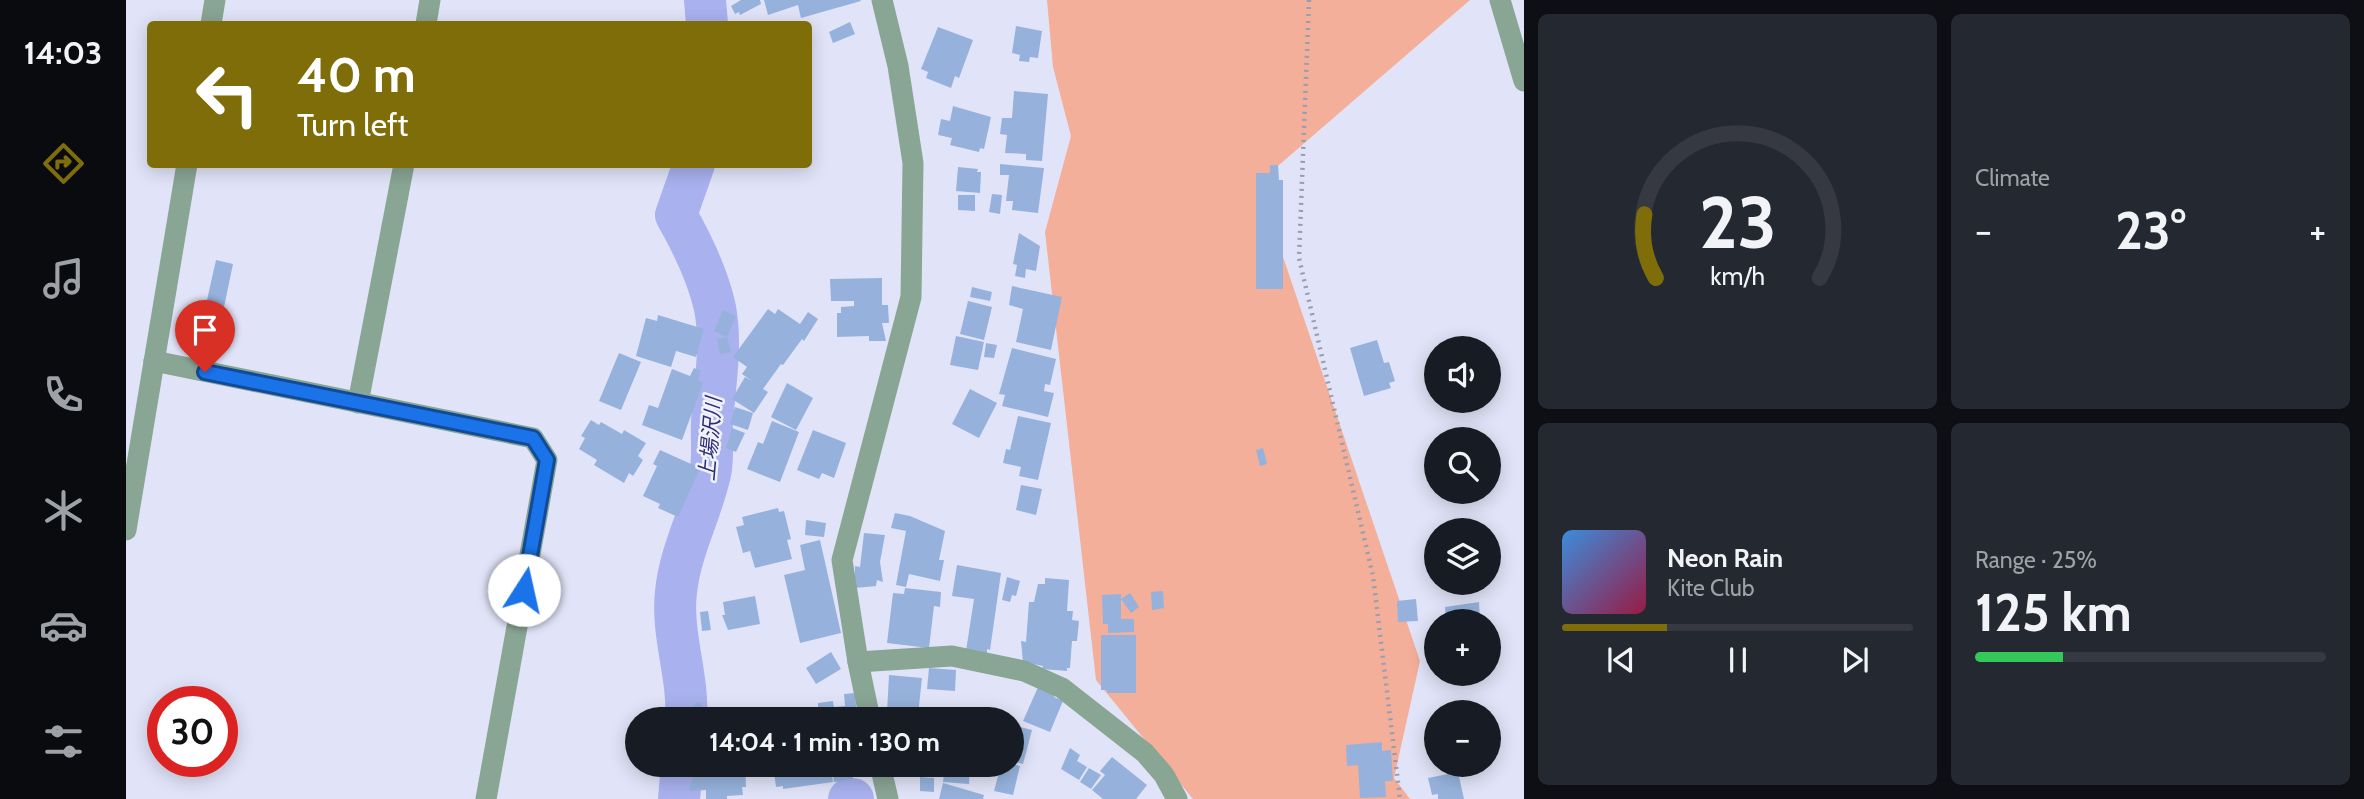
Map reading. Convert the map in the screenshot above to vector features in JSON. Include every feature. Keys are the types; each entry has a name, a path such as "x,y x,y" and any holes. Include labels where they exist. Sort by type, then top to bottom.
{"street":[{"path":"212,21 215,0"},
{"path":"426,21 430,0"},
{"path":"867,707 842,560 911,297 913,163 898,66 882,0"},
{"path":"1500,0 1524,81"},
{"path":"126,530 186,168"},
{"path":"358,403 403,168"},
{"path":"154,361 533,438 547,460 486,799"},
{"path":"858,662 953,656 1024,671 1062,688 1145,753 1164,775 1177,799"},
{"path":"883,777 888,799"}],"path":[{"path":"1309,0 1299,258 1373,576 1400,799"}],"shaded area":[{"path":"1047,0 1470,0 1258,183 1420,661 1394,778 1410,799 1193,799 1096,680 1045,232 1071,136 1053,67"}],"building":[{"path":"741,0 760,0 761,4 740,15 739,12 735,14 731,6"},
{"path":"764,0 861,1 801,18 798,5 768,15"},
{"path":"850,22 855,34 833,43 829,32"},
{"path":"1016,26 1042,31 1038,58 1030,57 1029,62 1019,61 1020,55 1012,53"},
{"path":"938,27 973,40 959,78 955,76 951,88 926,78 928,72 921,69"},
{"path":"1014,91 1048,94 1042,161 1026,160 1026,154 1005,153 1007,135 1000,134 1002,118 1012,118"},
{"path":"953,106 991,117 984,149 980,148 979,152 950,145 952,138 938,135 941,119 950,121"},
{"path":"1000,164 1044,168 1038,213 1012,210 1013,201 1006,201 1009,175 1000,175"},
{"path":"1270,165 1278,165 1279,180 1283,180 1283,289 1256,289 1256,173 1270,173"},
{"path":"958,167 978,169 977,172 981,172 980,193 956,191"},
{"path":"992,194 1002,195 1000,214 989,212"},
{"path":"958,195 975,195 975,211 958,210"},
{"path":"1019,233 1040,246 1036,271 1026,269 1025,278 1015,276 1017,265 1013,264"},
{"path":"216,260 233,264 223,312 205,309"},
{"path":"882,278 882,305 888,305 889,323 882,323 886,341 869,341 869,336 837,337 837,313 841,313 841,307 854,306 854,301 831,301 830,279"},
{"path":"1012,286 1062,297 1051,350 1016,342 1023,309 1009,305"},
{"path":"972,287 992,292 990,301 970,297"},
{"path":"968,301 992,307 984,340 960,334"},
{"path":"768,309 775,314 778,309 800,324 808,312 818,319 804,341 802,339 763,389 768,392 754,413 732,399 745,377 752,381 742,374 747,367 733,357"},
{"path":"723,310 736,316 727,337 714,331"},
{"path":"658,315 704,329 696,357 676,351 671,367 636,356 646,318 657,321"},
{"path":"209,321 228,324 226,335 207,331"},
{"path":"192,334 217,340 212,355 189,354"},
{"path":"956,336 984,342 978,370 950,365"},
{"path":"727,337 731,352 720,354 717,339"},
{"path":"1377,340 1384,363 1389,362 1395,381 1389,383 1391,388 1364,396 1350,348"},
{"path":"986,343 997,345 994,358 984,357"},
{"path":"1012,348 1056,359 1050,385 1045,384 1044,391 1054,393 1048,417 1002,406 1005,395 999,394"},
{"path":"619,353 641,362 621,410 599,401"},
{"path":"694,368 701,371 698,381 703,383 682,440 642,425 649,405 658,408 672,369 690,376"},
{"path":"787,383 813,398 796,430 771,417"},
{"path":"970,389 997,403 979,438 952,424"},
{"path":"735,407 753,413 748,430 730,424"},
{"path":"1018,416 1051,423 1038,480 1019,476 1021,467 1003,463 1006,449 1010,450"},
{"path":"591,420 599,425 601,422 622,434 624,430 646,443 638,456 643,460 633,476 629,473 624,483 594,465 597,460 579,449 585,438 581,436"},
{"path":"772,421 799,432 780,482 747,469 758,442 763,444"},
{"path":"732,428 745,433 736,452 726,448"},
{"path":"813,430 846,443 834,478 822,473 819,479 797,470"},
{"path":"1263,448 1267,464 1260,466 1256,450"},
{"path":"660,450 700,468 678,517 658,508 660,504 643,496 657,466 653,464"},
{"path":"1021,485 1042,489 1036,515 1016,510"},
{"path":"778,508 779,512 784,511 791,539 787,540 792,559 755,568 750,551 743,553 736,527 744,525 742,517"},
{"path":"895,513 910,516 945,531 939,560 944,560 940,581 909,574 906,587 896,585 906,531 891,528"},
{"path":"806,520 826,523 824,537 805,535"},
{"path":"864,533 885,535 880,562 883,582 877,580 876,586 855,588 855,566 860,567"},
{"path":"820,540 841,633 800,643 784,575 805,570 800,545"},
{"path":"957,565 1001,573 990,650 987,649 987,655 966,651 974,599 952,596"},
{"path":"1007,577 1020,581 1016,596 1012,595 1010,602 1002,600"},
{"path":"1045,578 1069,580 1067,611 1073,611 1072,620 1079,621 1077,641 1072,641 1070,668 1067,668 1067,671 1042,669 1043,666 1023,662 1021,641 1026,642 1029,602 1034,602 1038,584 1045,584"},
{"path":"905,588 941,592 940,607 934,606 929,648 887,643 893,593 904,594"},
{"path":"1163,591 1164,608 1152,610 1151,592"},
{"path":"1130,593 1139,607 1131,613 1121,599"},
{"path":"1121,594 1121,619 1134,619 1134,632 1108,633 1108,624 1103,624 1102,595"},
{"path":"755,596 760,624 728,630 722,615 725,615 723,602"},
{"path":"1416,599 1418,621 1398,622 1397,601"},
{"path":"1479,602 1479,609 1445,609"},
{"path":"708,611 711,630 702,631 700,612"},
{"path":"1101,635 1136,635 1136,693 1107,693 1107,690 1101,690"},
{"path":"831,652 841,669 816,684 806,668"},
{"path":"929,668 956,670 955,691 927,689"},
{"path":"889,675 922,678 919,707 887,707"},
{"path":"1039,685 1056,692 1054,697 1063,701 1050,732 1024,721"},
{"path":"855,693 856,707 834,707 845,706 844,694"},
{"path":"698,701 702,706 701,707 692,707"},
{"path":"833,701 834,707 818,707 818,703"},
{"path":"1024,728 1032,730 1024,760"},
{"path":"1382,742 1382,751 1391,750 1393,781 1385,781 1386,797 1360,798 1358,765 1347,766 1346,745"},
{"path":"1070,748 1080,755 1077,761 1087,767 1079,780 1061,769"},
{"path":"1112,757 1147,785 1136,799 1103,799 1092,790 1105,775 1100,771"},
{"path":"1089,768 1101,775 1091,789 1080,782"},
{"path":"693,777 746,777 746,787 742,787 743,795 727,796 727,799 706,799 706,790 689,791"},
{"path":"775,777 832,777 833,782 783,789 783,786 776,787"},
{"path":"833,777 853,777 853,779 834,782"},
{"path":"920,777 934,778 934,792 920,791"},
{"path":"944,777 969,777 969,784 943,782"},
{"path":"998,777 1017,777 1013,795 994,791"},
{"path":"1459,777 1464,799 1438,799 1438,794 1432,795 1428,778"},
{"path":"943,783 984,795 983,799 939,799"}],"waterway":[{"name":"上場沢川","path":"705,0 707,21"},
{"name":"上場沢川","path":"686,707 676,624 676,592 682,562 711,468 718,350 712,296 699,260 676,215 693,168"},
{"name":"上場沢川","path":"679,799 681,777"}],"route":[{"path":"205,372 533,438 547,460 524,590"}]}
